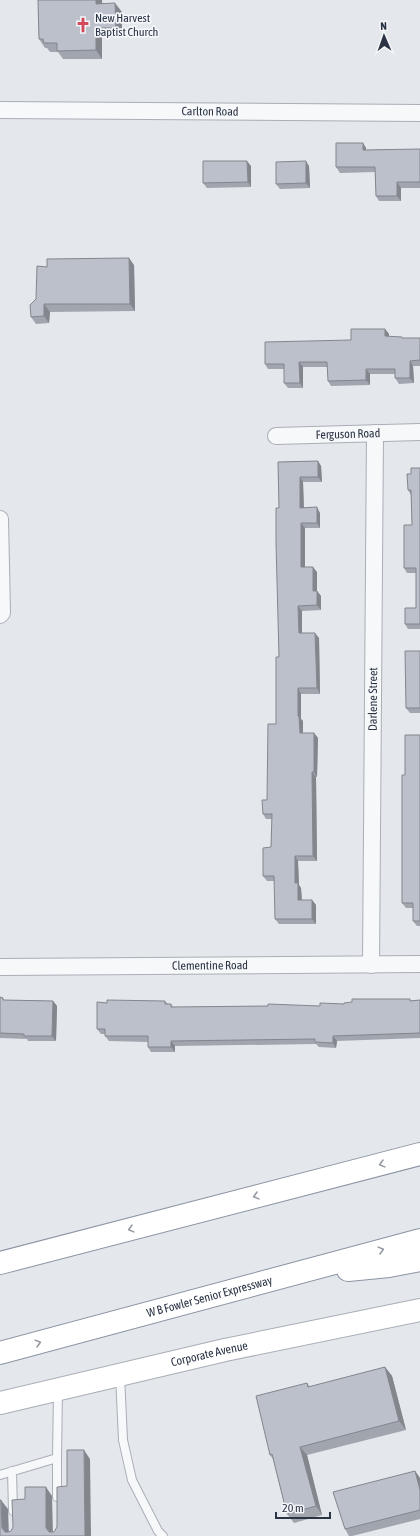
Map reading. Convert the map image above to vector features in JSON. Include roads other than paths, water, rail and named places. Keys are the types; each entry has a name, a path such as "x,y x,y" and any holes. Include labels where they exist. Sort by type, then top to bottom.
{"main road":[{"path":"0,1263 420,1154"},
{"name":"W B Fowler Senior Expressway","path":"0,1353 289,1274 420,1240"},
{"path":"289,1274 388,1266 420,1260"},
{"name":"Corporate Avenue","path":"0,1403 120,1374 420,1310"}],"street":[{"name":"Carlton Road","path":"0,110 420,113"},
{"name":"Ferguson Road","path":"276,436 420,432"},
{"name":"Darlene Street","path":"371,965 375,433"},
{"path":"0,519 1,614"},
{"name":"Clementine Road","path":"0,967 420,964"}],"lane":[{"path":"120,1374 123,1440 132,1480 158,1531 163,1536"},
{"path":"58,1388 58,1505"},
{"path":"0,1475 57,1458"},
{"path":"12,1471 13,1522"}],"place":[{"name":"New Harvest Baptist Church","path":"83,25"}]}
